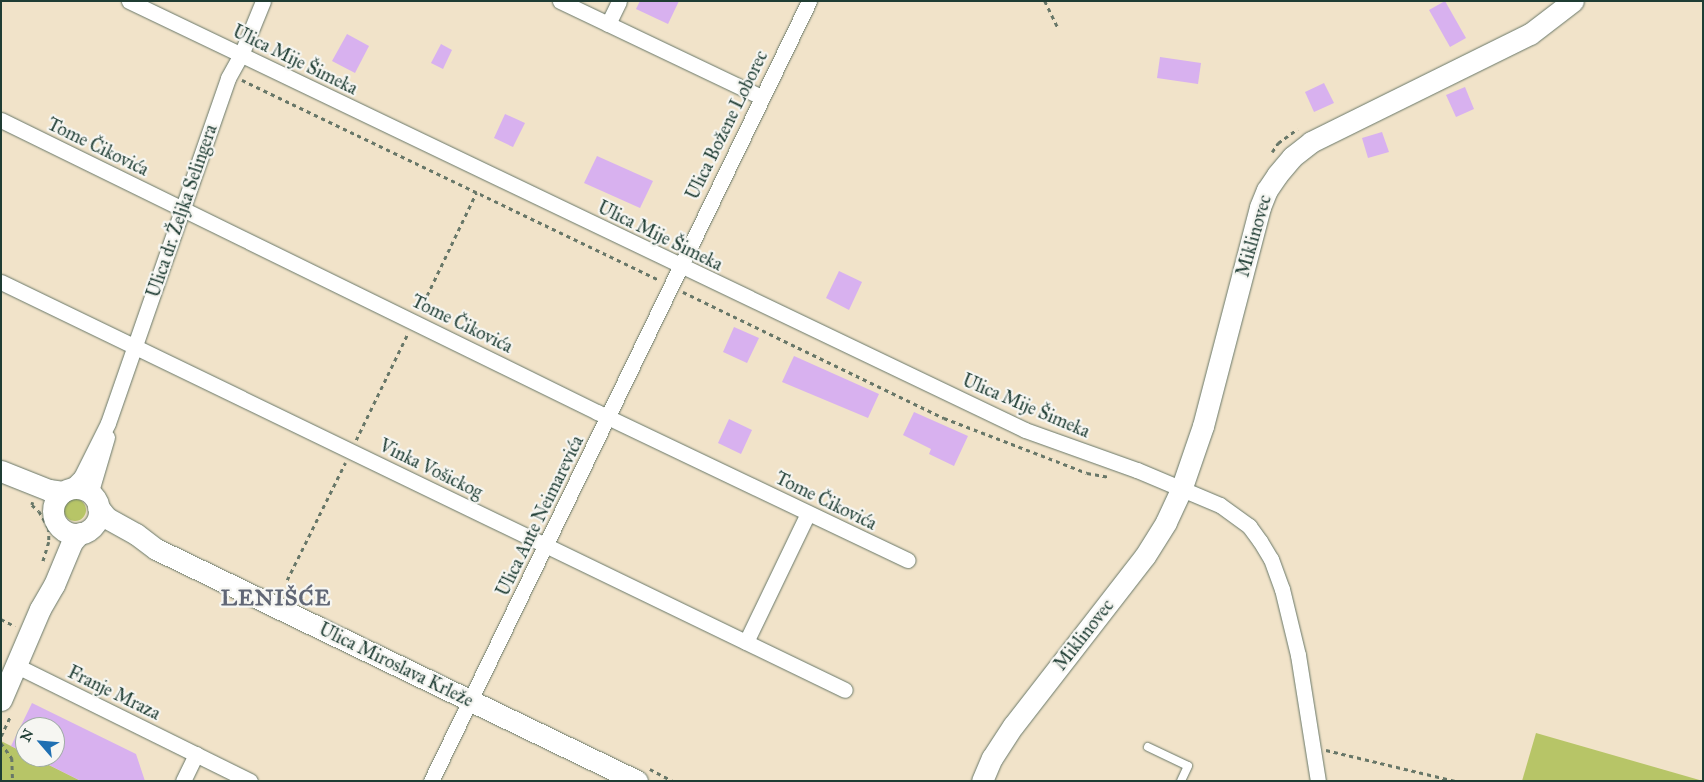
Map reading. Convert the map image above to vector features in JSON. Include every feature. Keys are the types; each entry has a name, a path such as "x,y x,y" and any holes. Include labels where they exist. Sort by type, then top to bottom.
{"street":[{"name":"Ulica Mije Šimeka","path":"129,1 1025,430 1182,487"},
{"name":"Ulica dr. Željka Selingera","path":"61,504 81,477 108,423 228,78 242,55 263,1"},
{"path":"560,1 761,97"},
{"path":"608,24 619,1"},
{"name":"Ulica Božene Loborec","path":"680,266 809,1"},
{"name":"Miklinovec","path":"982,781 992,758 1013,726 1145,556 1166,522 1182,487 1211,398 1260,206 1267,190 1277,175 1292,157 1310,142 1530,34 1573,1"},
{"name":"Tome Čikovića","path":"1,120 608,417 907,560"},
{"name":"Ulica Ante Neimarevića","path":"431,781 672,286 680,266"},
{"name":"Vinka Vošickog","path":"1,282 845,690"},
{"name":"Ulica dr. Željka Selingera","path":"96,501 94,480 106,445 108,423"},
{"path":"1,471 49,490 61,504 67,532 85,531"},
{"path":"1,478 36,497 61,504"},
{"path":"1182,487 1220,505 1249,526 1271,559 1292,622 1318,781"},
{"path":"1,700 40,609 54,585 72,542 97,518 96,501 82,489 61,504"},
{"name":"Ulica Miroslava Krleže","path":"96,501 107,518 136,534 156,549 637,781"},
{"path":"40,609 57,550 61,504"},
{"path":"746,642 808,513"},
{"name":"Ulica Miroslava Krleže","path":"85,531 111,534 130,543 156,549"},
{"name":"Franje Mraza","path":"15,665 250,781"},
{"path":"183,781 196,754"}],"lane":[{"path":"1148,747 1188,766 1181,781"}],"path":[{"path":"1045,1 1058,28"},
{"path":"242,80 944,418 1087,472 1114,477"},
{"path":"414,321 476,193"},
{"path":"36,497 32,505 39,511 49,528 49,542 41,570"},
{"path":"1,620 18,627"},
{"path":"1,743 12,758 12,781"},
{"path":"1312,747 1455,781"}],"green space":[{"path":"75,499 83,502 86,510 83,518 75,521 67,518 64,510 67,502"},
{"path":"1536,733 1703,781 1522,781"},
{"path":"1,741 15,748 15,767 53,767 81,781 1,781"}],"building":[{"path":"640,1 679,1 668,24 636,9"},
{"path":"1445,1 1466,38 1450,47 1429,10"},
{"path":"347,34 369,46 355,73 332,61"},
{"path":"441,44 452,50 443,69 431,63"},
{"path":"1160,57 1201,63 1198,84 1157,78"},
{"path":"1324,83 1334,103 1314,112 1305,92"},
{"path":"1465,87 1474,109 1456,117 1446,95"},
{"path":"505,114 525,123 513,147 494,138"},
{"path":"1382,132 1389,152 1368,158 1362,138"},
{"path":"597,156 653,181 640,208 584,183"},
{"path":"839,271 862,282 849,310 826,298"},
{"path":"734,327 759,338 747,363 723,352"},
{"path":"794,356 879,394 868,418 782,382"},
{"path":"914,412 968,436 954,466 929,454 931,449 903,435"},
{"path":"729,419 752,430 741,454 718,443"},
{"path":"32,703 61,717 25,717"},
{"path":"65,719 136,754 145,781 81,781 53,767 65,767"},
{"path":"15,738 15,748 11,746"}],"district":[{"name":"LENIŠĆE","path":"276,598"}]}
